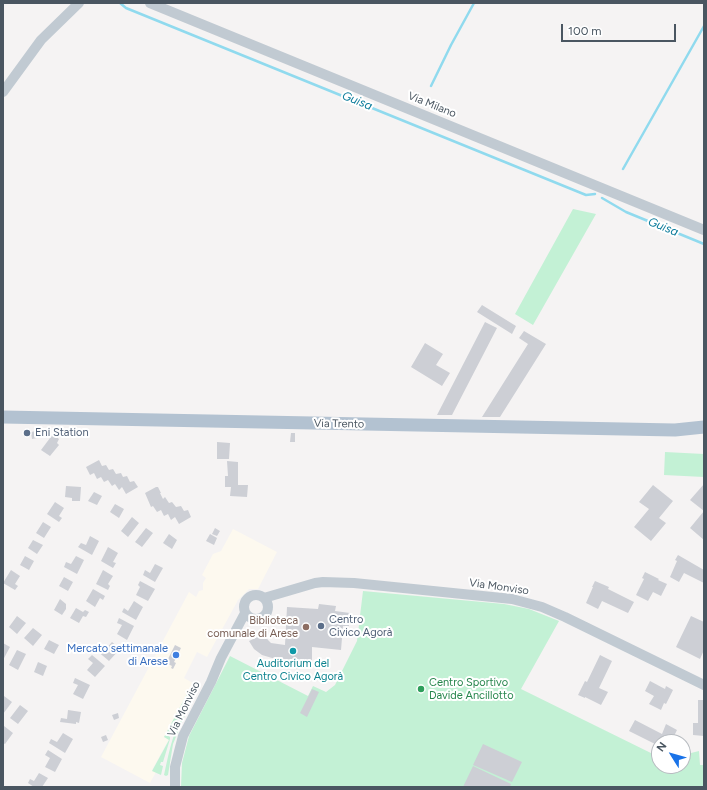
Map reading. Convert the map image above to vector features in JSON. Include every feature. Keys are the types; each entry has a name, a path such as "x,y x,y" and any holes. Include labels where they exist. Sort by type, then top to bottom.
{"main road":[{"name":"Via Trento","path":"3,418 235,421 699,431"}],"street":[{"path":"3,92 41,40 79,3"},
{"name":"Via Milano","path":"150,3 704,230"},
{"name":"Via Monviso","path":"268,598 309,584 328,582 519,600 542,607 565,617 704,685"},
{"path":"256,594 268,598 268,610 264,616 256,619 247,615 244,607 248,598 256,594"},
{"name":"Via Monviso","path":"175,787 175,767 183,736 239,624 247,615"}],"shaded area":[{"name":"Mercato settimanale di Arese","path":"233,529 277,552 258,589 249,589 238,600 207,657 197,652 184,678 193,683 164,737 169,739 152,770 156,772 150,783 101,757 189,592 196,597 199,591 203,590 203,583 206,578 202,575 213,554 221,551"}],"green space":[{"path":"573,209 596,214 533,325 515,314"},
{"path":"665,452 704,454 704,477 664,475"},
{"name":"Centro Sportivo Davide Ancillotto","path":"363,591 504,604 529,609 559,621 521,689 651,753 651,774 691,774 691,753 699,751 700,765 704,765 704,787 181,787 182,763 189,736 230,656 308,696 313,686 326,692 335,685 357,641"},
{"path":"187,694 190,696 169,736 170,739 163,762 161,762 160,765 163,766 161,775 152,771 169,740 164,737"},
{"path":"185,715 173,744 168,775 166,776 164,775 174,735 177,727"}],"building":[{"path":"482,305 516,326 512,334 477,312"},
{"path":"485,322 497,328 452,415 437,415"},
{"path":"524,331 546,344 500,417 482,417 528,344 519,338"},
{"path":"425,343 443,354 436,365 450,373 442,386 411,367"},
{"path":"37,431 37,438 32,439 31,432"},
{"path":"291,433 295,433 295,442 290,442"},
{"path":"53,434 59,439 57,443 59,445 50,456 41,450"},
{"path":"217,442 230,443 229,459 217,459"},
{"path":"99,460 102,466 106,465 109,470 113,469 116,474 121,473 123,477 127,476 130,482 134,481 138,487 126,494 122,487 119,490 115,484 112,486 108,480 104,482 101,477 97,479 94,473 90,475 86,467"},
{"path":"227,461 238,462 238,485 248,485 247,497 230,496 231,487 225,487 225,476 228,476"},
{"path":"704,484 704,511 690,500"},
{"path":"653,485 673,501 659,518 666,523 651,541 634,527 649,509 639,502"},
{"path":"66,486 81,487 80,501 72,501 72,498 65,497"},
{"path":"158,487 163,499 165,497 169,503 172,502 176,507 181,506 184,511 188,510 191,517 179,524 175,517 171,520 168,514 164,516 161,510 157,512 153,506 151,507 145,493"},
{"path":"94,492 102,496 97,505 88,501"},
{"path":"55,502 64,508 59,516 62,518 59,522 47,514"},
{"path":"115,504 124,509 119,518 110,512"},
{"path":"704,511 704,540 690,528"},
{"path":"132,517 139,523 128,537 121,531"},
{"path":"43,522 51,527 44,538 36,533"},
{"path":"146,528 153,533 142,547 135,542"},
{"path":"215,528 220,531 217,536 212,534"},
{"path":"169,534 177,540 172,549 163,543"},
{"path":"210,534 217,538 214,545 206,541"},
{"path":"90,536 99,541 92,555 78,547 81,543 86,545"},
{"path":"33,540 43,545 37,554 28,548"},
{"path":"108,547 118,553 113,562 116,563 113,568 101,561"},
{"path":"678,555 704,570 704,583 684,573 679,582 670,577"},
{"path":"25,556 34,561 29,570 20,565"},
{"path":"76,556 84,560 77,574 64,567 66,562 71,564"},
{"path":"155,564 163,568 155,582 143,575 145,570 150,573"},
{"path":"11,570 20,576 15,584 18,586 15,590 3,583"},
{"path":"103,570 113,576 108,584 110,586 108,590 96,584"},
{"path":"645,572 667,584 661,596 653,592 648,601 636,595 644,579 642,578"},
{"path":"64,577 73,582 68,591 59,586"},
{"path":"140,581 155,589 148,601 136,595 140,587 138,585"},
{"path":"595,581 609,587 608,589 634,602 628,613 602,601 598,609 586,603"},
{"path":"93,589 105,596 103,600 100,598 95,607 86,601"},
{"path":"60,599 66,604 66,609 62,615 54,610"},
{"path":"134,601 143,607 136,620 122,612 124,608 128,611"},
{"path":"319,604 336,606 335,611 350,613 349,626 343,626 341,650 312,647 312,663 305,662 305,669 296,669 296,663 285,659 272,658 262,655 254,649 249,641 264,634 271,643 285,645 287,607 318,609"},
{"path":"76,608 83,612 85,610 89,612 86,617 83,616 79,623 70,618"},
{"path":"17,616 26,623 17,634 9,627"},
{"path":"691,616 704,622 704,650 700,659 676,647"},
{"path":"119,618 134,626 127,640 117,634 122,625 117,623"},
{"path":"33,628 42,635 33,646 24,638"},
{"path":"49,640 59,645 54,654 44,649"},
{"path":"112,642 120,649 109,661 96,650 100,646 105,650"},
{"path":"3,643 10,647 3,660"},
{"path":"175,645 181,648 174,662 176,663 173,669 171,668 172,666 166,663"},
{"path":"17,650 26,654 18,670 9,665"},
{"path":"92,655 105,666 95,677 87,670 93,663 88,659"},
{"path":"600,655 612,661 599,688 608,692 601,705 578,695 585,681 587,682"},
{"path":"38,662 47,666 43,676 34,672"},
{"path":"75,678 90,685 83,699 73,694 78,685 73,683"},
{"path":"650,681 665,689 666,686 673,690 666,704 664,703 661,710 649,704 654,696 645,691"},
{"path":"312,689 319,692 307,717 300,713"},
{"path":"4,696 12,702 3,714 3,697"},
{"path":"698,700 704,700 704,736 693,735 693,723 698,723"},
{"path":"20,705 28,711 18,724 10,718"},
{"path":"68,710 81,712 79,723 60,722 61,718 67,719"},
{"path":"118,713 119,718 114,720 112,715"},
{"path":"635,720 662,734 651,734 651,742 629,731"},
{"path":"666,724 677,730 675,734 662,734"},
{"path":"4,726 13,733 5,744 3,743"},
{"path":"63,733 73,739 65,753 49,743 51,739 57,742"},
{"path":"106,735 108,740 103,742 101,737"},
{"path":"483,744 522,762 512,782 473,765"},
{"path":"48,750 62,759 55,772 45,767 50,758 45,755"},
{"path":"473,766 511,784 510,787 463,787"},
{"path":"39,773 48,778 42,787 34,787 28,783 30,779 34,781"}],"waterway":[{"name":"Guisa","path":"120,3 126,8 586,195 595,194"},
{"path":"431,86 474,3"},
{"path":"623,169 704,26"},
{"name":"Guisa","path":"602,198 626,212 704,244"}],"place":[{"name":"Eni Station","path":"27,433"},
{"name":"Centro Civico Agorà","path":"321,626"},
{"name":"Biblioteca comunale di Arese","path":"306,627"},
{"name":"Auditorium del Centro Civico Agorà","path":"293,651"},
{"name":"Mercato settimanale di Arese","path":"176,655"},
{"name":"Centro Sportivo Davide Ancillotto","path":"421,689"}]}
